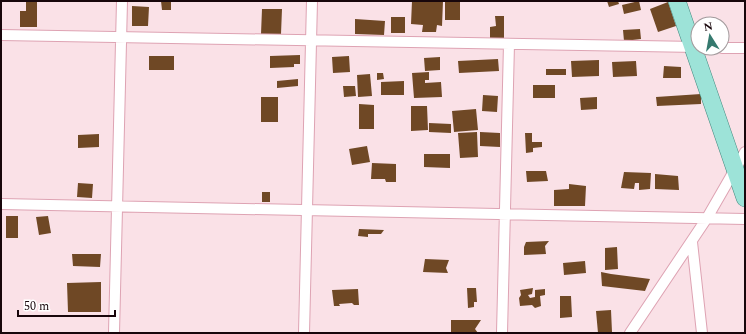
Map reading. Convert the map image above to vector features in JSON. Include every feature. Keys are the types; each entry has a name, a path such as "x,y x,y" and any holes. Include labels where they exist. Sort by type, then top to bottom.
{"main road":[{"path":"677,1 690,32"},
{"path":"699,56 745,198"}],"street":[{"path":"114,333 122,1"},
{"path":"304,333 312,1"},
{"path":"1,35 690,47"},
{"path":"502,333 508,44"},
{"path":"730,48 745,48"},
{"path":"630,333 692,242 745,152"},
{"path":"1,204 745,219"},
{"path":"692,242 702,333"}],"building":[{"path":"26,1 37,1 37,27 20,27 20,11 26,11"},
{"path":"161,1 171,1 171,10 162,10"},
{"path":"412,1 443,1 442,26 437,25 436,32 422,32 423,25 411,24"},
{"path":"445,1 460,1 460,20 445,20"},
{"path":"607,1 618,1 619,4 609,7"},
{"path":"639,1 641,10 624,14 622,5"},
{"path":"668,2 676,26 658,32 650,9"},
{"path":"132,6 149,7 148,26 132,26"},
{"path":"262,9 282,9 281,34 261,34"},
{"path":"495,16 504,16 504,39 490,40 490,27 496,26"},
{"path":"391,17 405,17 405,33 391,33"},
{"path":"355,19 385,21 384,35 355,34"},
{"path":"640,29 641,39 624,41 623,30"},
{"path":"300,55 300,64 294,64 294,67 270,68 270,56"},
{"path":"149,56 174,56 174,70 149,70"},
{"path":"349,56 350,72 333,73 332,57"},
{"path":"440,57 440,70 425,71 424,58"},
{"path":"498,59 499,71 459,73 458,61"},
{"path":"599,60 599,76 572,77 571,61"},
{"path":"636,61 637,76 613,77 612,62"},
{"path":"664,66 681,67 681,78 663,78"},
{"path":"546,69 566,69 566,75 546,75"},
{"path":"429,72 429,80 425,80 425,83 441,82 442,97 414,98 412,73"},
{"path":"377,73 383,73 384,79 377,80"},
{"path":"370,74 372,96 358,97 357,75"},
{"path":"298,79 298,86 277,88 277,81"},
{"path":"404,81 404,95 381,95 381,82"},
{"path":"533,85 555,85 555,98 533,98"},
{"path":"343,86 355,86 356,96 344,97"},
{"path":"701,94 701,104 657,106 656,97"},
{"path":"483,95 498,96 497,112 482,111"},
{"path":"261,97 278,97 278,122 261,122"},
{"path":"597,97 597,109 581,110 580,98"},
{"path":"359,104 374,105 374,129 359,129"},
{"path":"411,106 427,106 428,130 411,131"},
{"path":"476,109 478,130 454,132 452,111"},
{"path":"429,123 451,124 451,133 429,132"},
{"path":"477,132 478,157 460,158 458,133"},
{"path":"480,132 500,133 500,147 480,146"},
{"path":"525,133 532,133 532,142 542,142 542,147 533,148 533,152 526,153"},
{"path":"99,134 99,147 78,148 78,135"},
{"path":"367,146 370,162 352,165 349,149"},
{"path":"424,154 450,154 450,168 424,167"},
{"path":"372,163 396,164 396,182 386,182 385,179 371,179"},
{"path":"526,171 546,171 548,181 527,182"},
{"path":"624,172 651,173 650,189 639,190 639,183 635,183 634,189 621,188"},
{"path":"655,174 678,176 679,190 655,189"},
{"path":"78,183 93,184 92,198 77,197"},
{"path":"569,184 586,186 585,206 554,206 554,190 569,189"},
{"path":"262,192 270,192 270,202 262,202"},
{"path":"6,216 18,216 18,238 6,238"},
{"path":"48,216 51,233 39,235 36,217"},
{"path":"359,229 384,230 381,234 368,234 368,237 358,236"},
{"path":"549,241 545,246 546,254 524,255 524,247 526,242"},
{"path":"617,247 618,269 605,270 605,248"},
{"path":"72,254 101,254 100,267 73,266"},
{"path":"425,259 449,260 446,268 448,273 423,272"},
{"path":"585,261 586,273 564,275 563,263"},
{"path":"601,272 650,279 645,291 602,286"},
{"path":"101,282 101,312 68,312 67,283"},
{"path":"467,288 476,288 477,302 474,302 474,307 468,308"},
{"path":"533,288 532,294 528,295 530,298 535,297 535,290 545,289 545,295 540,296 541,306 535,308 532,305 520,306 520,290"},
{"path":"358,289 359,305 354,305 352,303 334,306 332,290"},
{"path":"560,296 571,296 572,317 560,318"},
{"path":"611,310 612,332 598,333 596,311"},
{"path":"451,320 481,320 475,329 478,333 451,333"}]}
